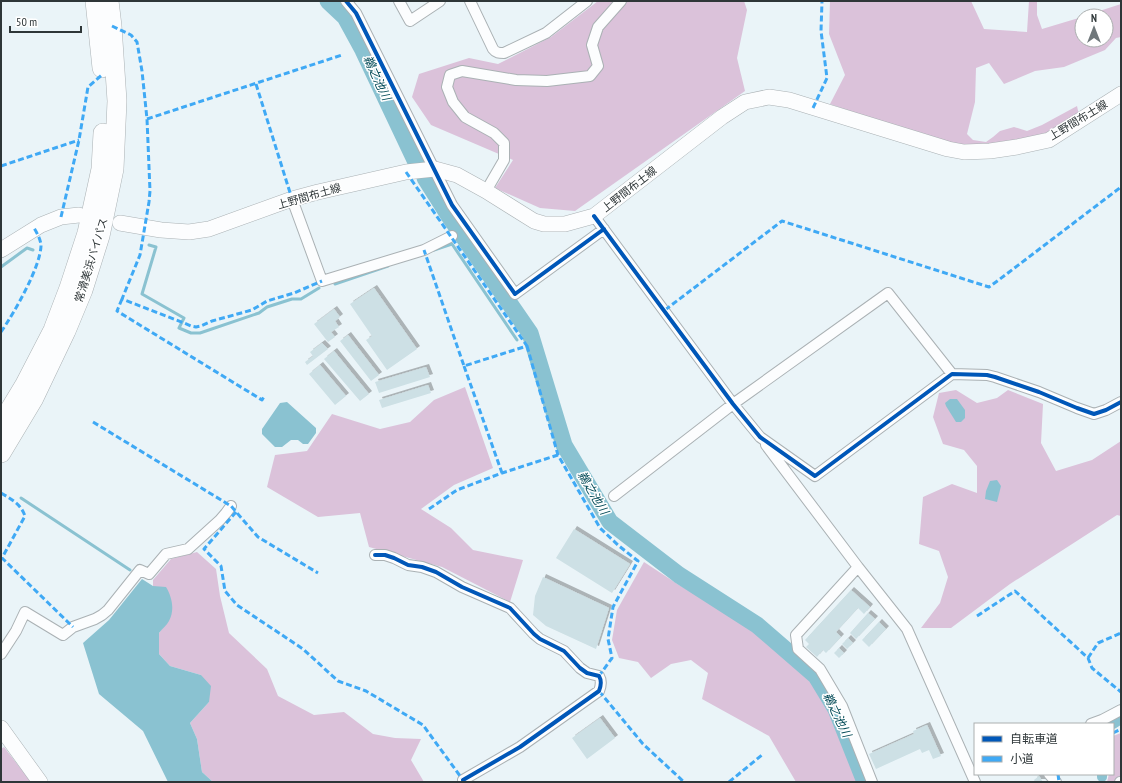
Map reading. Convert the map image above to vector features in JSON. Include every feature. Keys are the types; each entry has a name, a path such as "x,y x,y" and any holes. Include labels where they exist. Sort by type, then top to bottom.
{"highway":[{"name":"常滑美浜バイパス","path":"1,424 24,386 52,330 69,288 87,233 101,169 105,104 95,1"},
{"name":"常滑美浜バイパス","path":"1,453 34,398 66,331 83,290 100,236 115,161 116,101 112,26 109,1"}],"main road":[{"name":"上野間布土線","path":"120,223 161,230 189,232 210,229 292,199 318,192 406,172 435,169 457,175 534,221 544,224 565,224 594,216 722,117 745,102 769,97 789,100 948,149 964,152 990,151 1048,140 1121,94"},
{"path":"1,250 40,225 61,217 80,215"},
{"path":"1,728 40,782"}],"street":[{"path":"346,1 356,13 452,205 515,294 604,229"},
{"path":"399,1 410,21 440,1"},
{"path":"470,1 493,49 500,54 546,33 587,1"},
{"path":"486,191 504,160 504,143 494,133 464,118 453,102 447,87 450,75 462,71 516,80 547,81 590,76 598,66 592,44 598,27 621,1"},
{"path":"292,199 322,281 424,250 452,236"},
{"path":"594,216 665,310 733,404 907,629 975,782"},
{"path":"614,496 733,404 888,293 952,374"},
{"path":"760,437 815,476 952,374 987,375 995,377 1039,392 1094,414 1106,410 1121,402"},
{"path":"1,654 16,631 25,612 63,635 73,627 102,615 115,602 140,570 149,574 166,554 188,549 220,520 230,506"},
{"path":"375,555 385,555 408,565 422,567 436,572 462,587 510,608 540,639 564,651 580,668 587,673 599,676 601,679 599,691 520,747 463,780 464,782"},
{"path":"858,567 796,635 798,649 820,669 842,706 872,782"},
{"path":"1094,723 1121,710"}],"shaded area":[{"path":"598,1 744,1 747,10 737,58 745,91 575,211 540,208 495,188 513,160 431,125 412,97 419,74 469,58 498,64 551,37"},
{"path":"830,1 971,1 984,29 1027,32 1029,1 1037,1 1037,15 1042,29 1074,19 1074,48 1107,48 1064,67 1035,71 1004,84 989,63 976,68 975,102 967,134 973,140 986,142 1000,131 1014,127 1027,131 1042,125 1077,106 1079,115 1042,137 956,148 830,104 845,75 829,34"},
{"path":"1121,4 1121,37 1114,40 1114,8 1109,8"},
{"path":"465,387 493,468 454,485 421,509 451,528 473,550 523,560 510,602 442,567 369,547 360,513 318,517 267,487 275,455 307,451 332,414 380,429 410,422 434,400"},
{"path":"956,390 977,403 997,398 1008,390 1043,404 1041,443 1056,471 1092,460 1121,441 1121,516 1117,515 1010,584 951,628 921,628 940,603 948,577 939,551 919,544 923,497 952,484 977,493 977,466 964,450 943,444 933,417 939,393"},
{"path":"197,552 216,569 220,596 229,633 267,669 278,696 314,715 344,712 373,734 395,738 421,739 411,760 424,782 213,782 202,772 197,739 190,723 209,702 201,675 170,666 159,654 159,633 169,620 153,586 153,580 171,559"},
{"path":"644,562 679,585 754,628 813,681 832,713 859,782 796,782 769,736 702,699 708,673 691,660 671,664 651,678 638,662 619,658 612,640 617,610"},
{"path":"1121,733 1121,782 1107,782 1109,775 1114,775 1114,736"},
{"path":"4,747 31,782 1,782 1,749"}],"water":[{"path":"950,399 957,399 965,410 965,418 961,422 956,422 946,406 945,403"},
{"path":"287,402 316,428 316,433 308,444 303,444 298,440 291,440 282,447 275,447 262,434 262,429 280,403"},
{"path":"997,480 1001,486 997,502 985,499 990,481"},
{"path":"142,579 153,586 166,587 171,599 171,617 159,633 159,654 170,666 201,675 211,686 209,702 190,723 197,739 202,772 213,782 168,782 143,731 99,694 83,643 109,620"}],"building":[{"path":"374,288 417,349 387,370 366,340 372,336 350,304"},
{"path":"334,309 340,317 335,321 339,327 331,332 335,337 328,342 314,324"},
{"path":"348,335 379,375 371,381 340,341"},
{"path":"322,343 328,349 307,365 305,362 313,356 310,352"},
{"path":"334,351 369,394 360,401 324,359"},
{"path":"320,365 346,396 335,405 309,374"},
{"path":"426,367 430,377 379,393 375,382"},
{"path":"428,385 431,393 382,408 379,400"},
{"path":"574,529 630,564 612,593 556,558"},
{"path":"543,577 609,608 596,649 546,626 533,615 535,596"},
{"path":"851,590 870,607 864,614 858,608 836,632 841,637 826,653 823,650 817,657 806,647 809,644 805,640"},
{"path":"868,613 875,619 856,639 850,633"},
{"path":"879,622 886,629 869,647 862,640"},
{"path":"848,638 853,643 847,649 842,644"},
{"path":"839,648 844,653 839,658 834,653"},
{"path":"600,718 615,738 587,759 572,738"},
{"path":"927,725 941,756 933,759 929,750 922,753 920,749 876,769 869,754 914,734 913,731"},
{"path":"1039,776 1043,782 1035,782 1034,780"}],"waterway":[{"name":"鵜之池川","path":"328,1 345,17 363,50 416,162"},
{"name":"鵜之池川","path":"425,178 449,216 530,333 564,445 610,522 679,575 757,625 816,676 836,709 865,782"},
{"path":"434,250 452,244 517,340"},
{"path":"149,245 156,247 142,294 184,318 179,328 191,333 200,333 259,313 267,307 292,299 301,299 319,288"},
{"path":"1,267 27,248 33,250"},
{"path":"335,284 388,266"},
{"path":"21,498 130,570"},
{"path":"1114,723 1121,719"}],"marked path":[{"path":"813,108 827,78 821,31 822,1"},
{"path":"112,26 131,35 137,42 142,71 147,119 150,191 140,255 122,299 196,327 252,310 267,301 294,293 322,281"},
{"path":"147,119 342,55"},
{"path":"61,217 79,140 88,87 103,74"},
{"path":"256,84 292,199"},
{"path":"1,166 79,140"},
{"path":"406,172 527,346 464,366 424,250"},
{"path":"665,310 782,221 989,287 1121,187"},
{"path":"1,332 13,314 31,278 40,255 40,239 34,228"},
{"path":"122,299 117,311 262,400 265,395"},
{"path":"527,346 558,455 600,528 638,561 613,607 608,639 612,658 599,676"},
{"path":"464,366 502,473"},
{"path":"93,422 231,506 258,537 318,573"},
{"path":"429,509 457,490 502,473 558,455"},
{"path":"1,493 18,505 25,516 2,558 73,627"},
{"path":"236,512 204,549 221,566 225,591 237,605 303,649 338,681 366,691 423,725 463,780"},
{"path":"977,616 1015,591 1088,658 1092,668 1121,692"},
{"path":"1088,658 1098,643 1121,633"},
{"path":"599,691 643,744 684,782"},
{"path":"1114,732 1121,729"},
{"path":"729,782 762,755"},
{"path":"1058,775 1059,782"}],"cycle path":[{"path":"346,1 356,13 452,205 515,294 604,229"},
{"path":"594,216 733,404 760,437 815,476 952,374 987,375 995,377 1039,392 1094,414 1106,410 1121,402"},
{"path":"375,555 385,555 408,565 422,567 436,572 462,587 510,608 540,639 564,651 580,668 587,673 599,676 600,678 601,684 599,691 520,747 463,780 464,782"}]}
